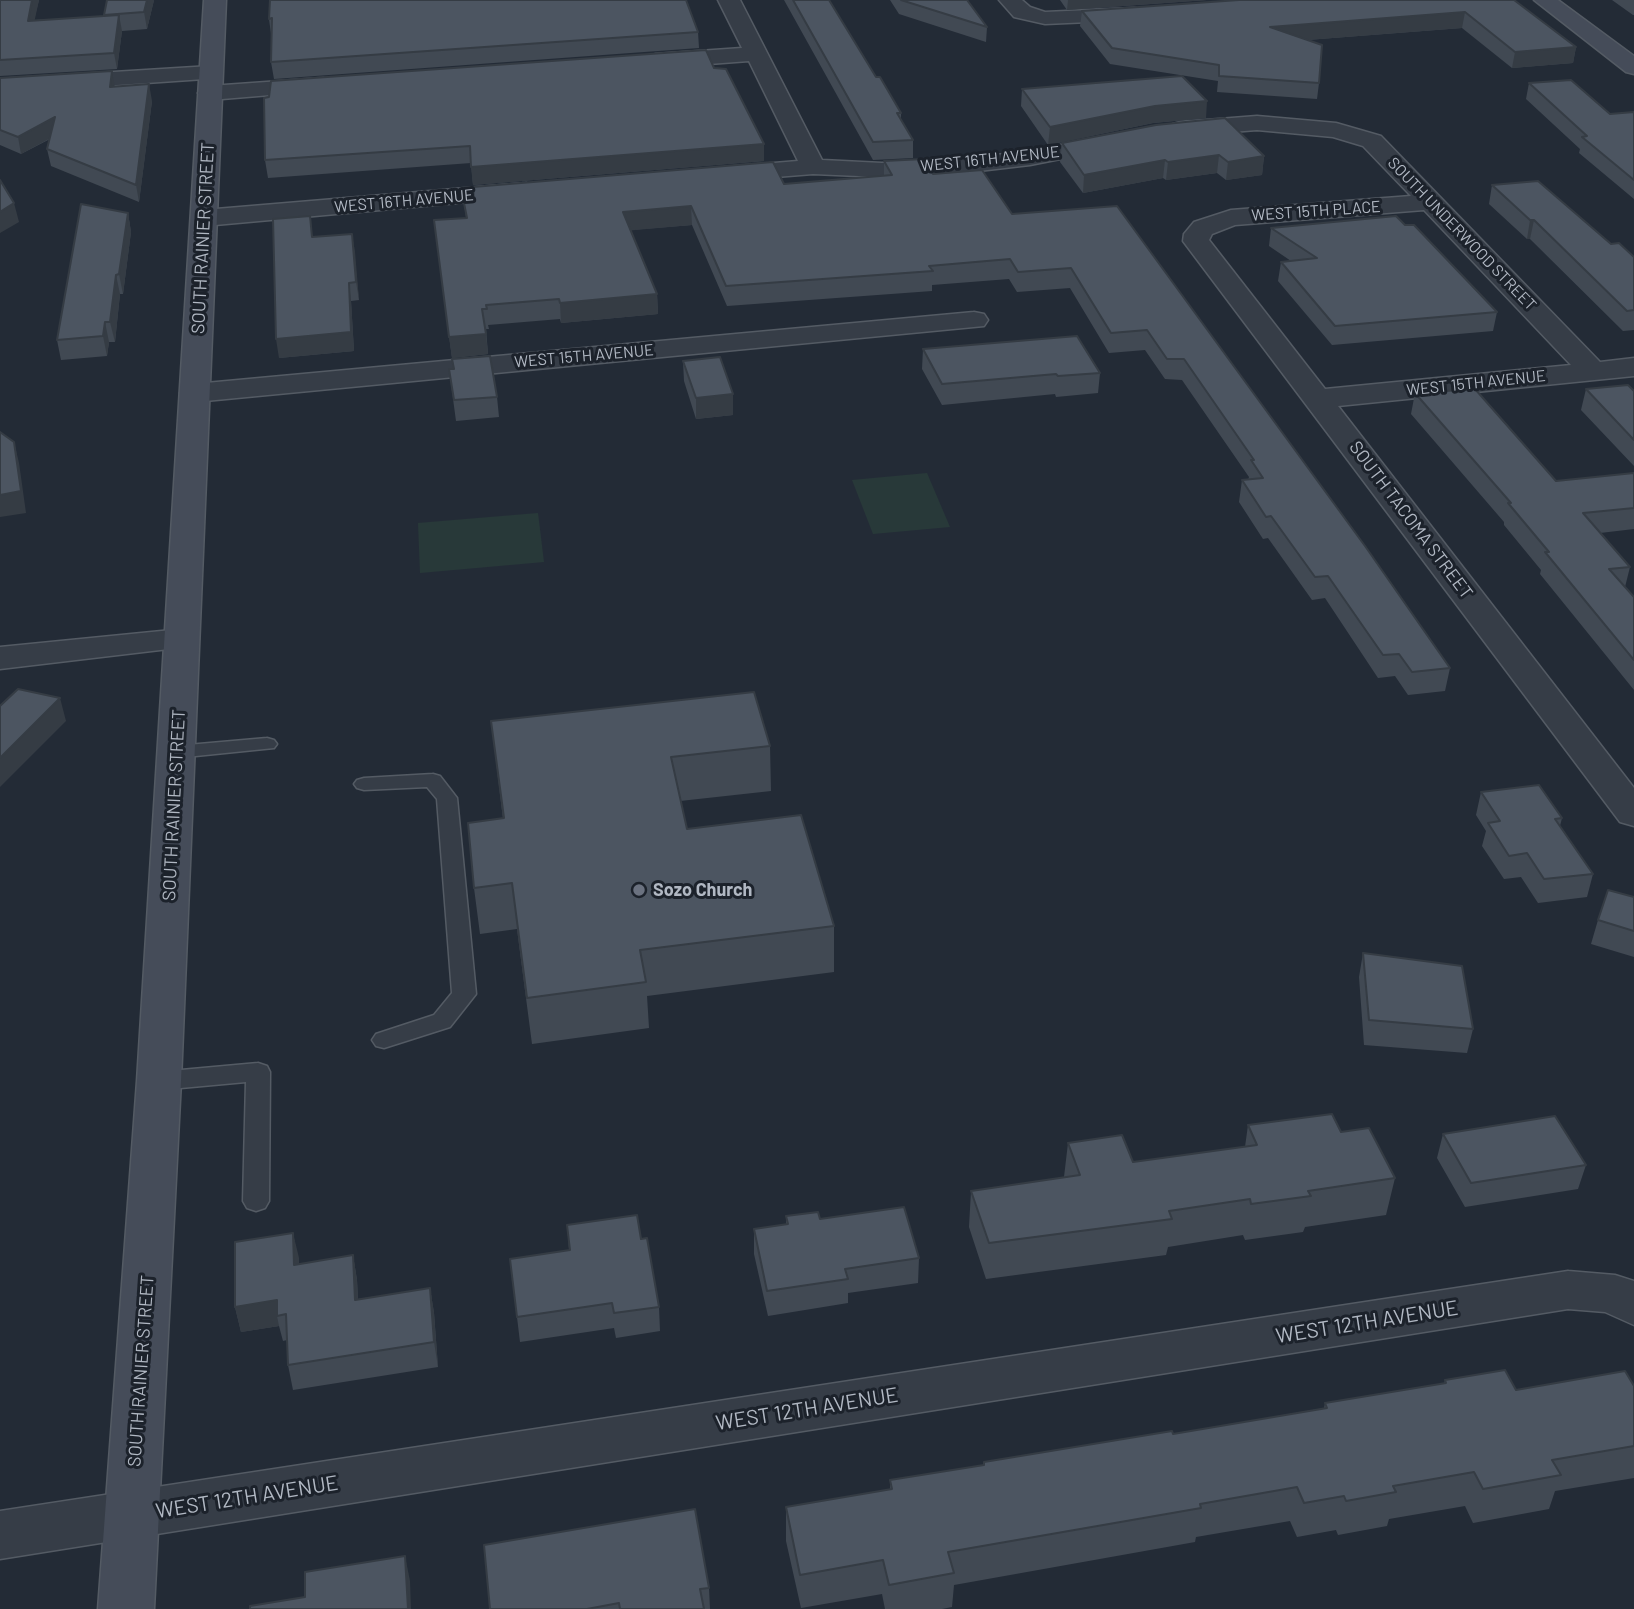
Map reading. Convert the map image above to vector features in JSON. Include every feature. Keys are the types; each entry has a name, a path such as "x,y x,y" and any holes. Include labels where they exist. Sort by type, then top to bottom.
{"street":[{"name":"SOUTH RAINIER STREET","path":"126,1609 159,1081 215,0"},
{"path":"729,0 813,167"},
{"path":"1010,0 1022,12 1035,17 1061,19 1149,13"},
{"path":"1545,0 1634,67"},
{"path":"633,63 756,54"},
{"path":"0,86 347,83"},
{"name":"SOUTH UNDERWOOD STREET","path":"1154,133 1256,123 1313,127 1372,141 1593,371"},
{"name":"WEST 16TH AVENUE","path":"702,176 813,167 882,170 979,164 1030,158 1129,138"},
{"name":"WEST 16TH AVENUE","path":"204,218 550,189"},
{"name":"WEST 15TH PLACE","path":"1203,228 1231,218 1430,202"},
{"name":"SOUTH TACOMA STREET","path":"1203,228 1197,234 1196,241 1200,250 1318,399 1634,814"},
{"name":"WEST 15TH AVENUE","path":"195,393 974,320"},
{"name":"WEST 15TH AVENUE","path":"1318,399 1634,367"},
{"path":"0,658 182,639"},
{"name":"WEST 12TH AVENUE","path":"0,1535 1568,1290 1624,1300"}],"lane":[{"path":"176,752 267,744"},
{"path":"364,784 433,779 447,798 464,994 442,1021 384,1040"},
{"path":"159,1081 258,1072 256,1202"}],"shaded area":[{"path":"927,473 950,527 873,534 852,480"},
{"path":"538,513 544,562 420,573 418,523"}],"building":[{"path":"0,0 32,0 28,21 119,15 114,53 0,60"},
{"path":"107,0 147,0 144,12 104,15"},
{"path":"270,0 686,0 698,32 271,62"},
{"path":"793,0 829,0 876,77 880,77 913,140 873,142"},
{"path":"901,0 967,0 987,27"},
{"path":"1239,0 1514,0 1576,47 1515,52 1465,12 1270,27 1322,45 1319,83 1219,76 1219,65 1112,48 1082,11"},
{"path":"706,50 714,68 726,69 764,144 471,167 470,146 265,160 264,98 269,97 271,81"},
{"path":"112,71 110,87 149,84 136,185 47,149 55,117 18,137 0,130 0,78"},
{"path":"1182,76 1207,101 1155,106 1050,127 1022,89"},
{"path":"1571,80 1610,114 1634,112 1634,180 1582,137 1587,136 1529,83"},
{"path":"1225,118 1264,156 1228,162 1219,155 1168,162 1165,160 1084,175 1062,143 1156,125"},
{"path":"924,159 933,174 982,170 1012,214 1117,206 1365,546 1450,668 1412,672 1399,654 1383,655 1328,576 1315,577 1271,516 1266,517 1242,480 1263,478 1251,460 1254,460 1184,359 1167,359 1147,330 1111,333 1071,268 1018,272 1010,259 929,266 933,271 726,286 691,206 623,212 657,294 560,303 559,299 486,305 487,309 482,309 486,334 449,337 434,220 467,218 464,203 474,202 473,187 773,162 784,184 892,175 884,161"},
{"path":"0,180 14,203 0,212"},
{"path":"1538,181 1611,244 1619,243 1634,257 1634,310 1627,311 1534,220 1530,220 1492,185"},
{"path":"81,204 128,213 119,274 116,275 110,322 105,322 103,336 57,340"},
{"path":"310,216 312,237 352,234 356,282 349,283 351,332 276,339 273,219"},
{"path":"1396,216 1405,225 1414,225 1497,312 1335,326 1281,262 1317,258 1271,228"},
{"path":"1077,336 1100,373 942,384 923,349"},
{"path":"490,356 497,397 454,400 449,369 454,369 452,359"},
{"path":"720,357 733,394 696,398 683,361"},
{"path":"1628,385 1634,391 1634,440 1586,389"},
{"path":"1475,389 1556,481 1634,473 1634,508 1583,513 1630,567 1609,569 1634,597 1634,660 1545,552 1549,552 1508,503 1511,503 1415,393"},
{"path":"0,432 14,442 21,491 0,495"},
{"path":"18,689 60,698 0,758 0,706"},
{"name":"Sozo Church","path":"754,692 770,746 671,757 687,829 801,815 834,926 640,950 646,982 527,998 512,883 474,888 468,823 504,818 491,721"},
{"path":"1539,785 1562,818 1555,819 1593,874 1544,879 1527,853 1509,856 1488,823 1500,821 1481,792"},
{"path":"1608,890 1634,897 1634,931 1598,920"},
{"path":"1363,953 1462,966 1473,1029 1369,1020"},
{"path":"1332,1114 1341,1132 1369,1128 1395,1178 1308,1191 1311,1196 1251,1204 1250,1199 1169,1211 1172,1219 989,1243 971,1191 1080,1175 1068,1143 1122,1135 1133,1162 1257,1145 1248,1125"},
{"path":"1555,1116 1586,1165 1471,1183 1443,1134"},
{"path":"904,1207 919,1258 845,1269 848,1279 767,1291 754,1229 788,1224 786,1216 818,1212 820,1219"},
{"path":"637,1215 641,1239 647,1238 659,1307 614,1313 612,1303 517,1317 510,1259 570,1250 567,1225"},
{"path":"293,1233 294,1265 353,1255 355,1300 430,1288 434,1342 288,1365 286,1314 277,1316 277,1300 235,1307 235,1242"},
{"path":"1505,1370 1516,1390 1625,1371 1634,1386 1634,1446 1552,1460 1561,1475 1483,1489 1474,1472 1393,1486 1396,1492 1346,1501 1344,1496 1304,1503 1297,1487 1200,1504 1201,1508 948,1552 954,1573 889,1585 883,1560 800,1575 786,1507 892,1489 890,1480 984,1465 984,1462 1327,1408 1325,1403 1446,1383 1445,1380"},
{"path":"695,1509 709,1588 700,1589 704,1609 620,1609 619,1603 587,1609 490,1609 484,1545"},
{"path":"405,1556 408,1609 250,1609 250,1606 305,1597 305,1572"}],"place":[{"name":"Sozo Church","path":"639,890"}]}
